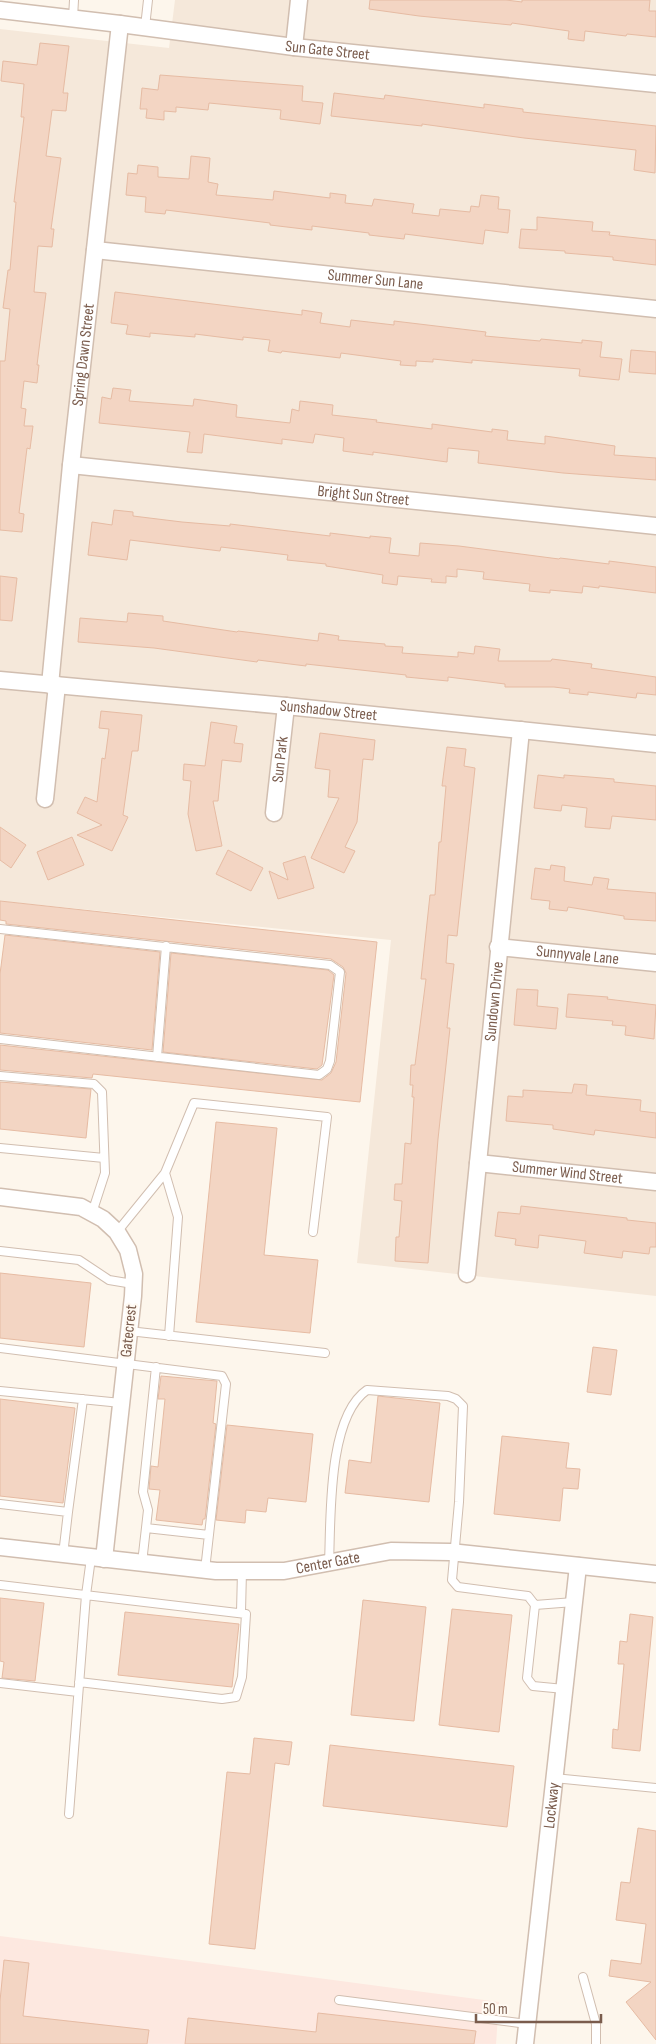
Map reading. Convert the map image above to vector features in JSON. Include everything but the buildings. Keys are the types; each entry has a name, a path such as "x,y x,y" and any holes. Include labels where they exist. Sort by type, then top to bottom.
{"street":[{"path":"294,47 299,0"},
{"name":"Sun Gate Street","path":"1,7 294,47 656,84"},
{"name":"Spring Dawn Street","path":"45,798 71,465 120,24"},
{"name":"Summer Sun Lane","path":"95,250 656,309"},
{"name":"Bright Sun Street","path":"71,465 656,526"},
{"name":"Sunshadow Street","path":"0,680 286,706 656,744"},
{"name":"Sun Park","path":"274,813 286,706"},
{"name":"Sundown Drive","path":"467,1274 521,730"},
{"name":"Sunnyvale Lane","path":"498,947 656,963"},
{"name":"Summer Wind Street","path":"478,1163 656,1182"},
{"name":"Gatecrest","path":"0,1197 81,1207 103,1219 117,1232 128,1250 134,1274 134,1284 121,1403 98,1558"},
{"name":"Center Gate","path":"0,1547 205,1570 284,1571 391,1551 456,1552 656,1574"},
{"name":"Lockway","path":"525,2044 578,1566"}],"lane":[{"path":"72,18 74,0"},
{"path":"145,27 148,0"},
{"path":"0,929 330,965 340,972 330,1061 327,1069 319,1075 0,1039"},
{"path":"157,1057 166,946"},
{"path":"0,1076 94,1084 102,1092 105,1173 92,1213"},
{"path":"117,1232 165,1173 194,1103 327,1117 313,1232"},
{"path":"0,1148 104,1158"},
{"path":"165,1173 178,1217 169,1336"},
{"path":"0,1251 80,1260 109,1280 134,1284"},
{"path":"129,1331 325,1353"},
{"path":"0,1348 222,1376 226,1384 205,1570"},
{"path":"142,1563 148,1510 143,1492 156,1367"},
{"path":"329,1563 332,1489 337,1452 346,1418 355,1401 367,1390 448,1396 456,1399 463,1406 456,1552 452,1580 458,1587 528,1596 536,1605 527,1678 533,1686 564,1689"},
{"path":"0,1391 121,1403"},
{"path":"63,1554 83,1399"},
{"path":"0,1504 68,1512"},
{"path":"146,1528 209,1535"},
{"path":"69,1814 86,1595 98,1558"},
{"path":"241,1612 242,1571"},
{"path":"0,1585 246,1614 242,1677 236,1697 222,1699 79,1682"},
{"path":"536,1605 574,1602"},
{"path":"0,1683 78,1692"},
{"path":"554,1778 656,1788"},
{"path":"583,1977 596,2024 596,2044"},
{"path":"339,2000 527,2024"}],"shaded area":[{"path":"175,0 656,0 656,1296 357,1263 391,940 0,901 0,29 169,48"},
{"path":"0,1936 499,2002 496,2044 0,2044"}]}
